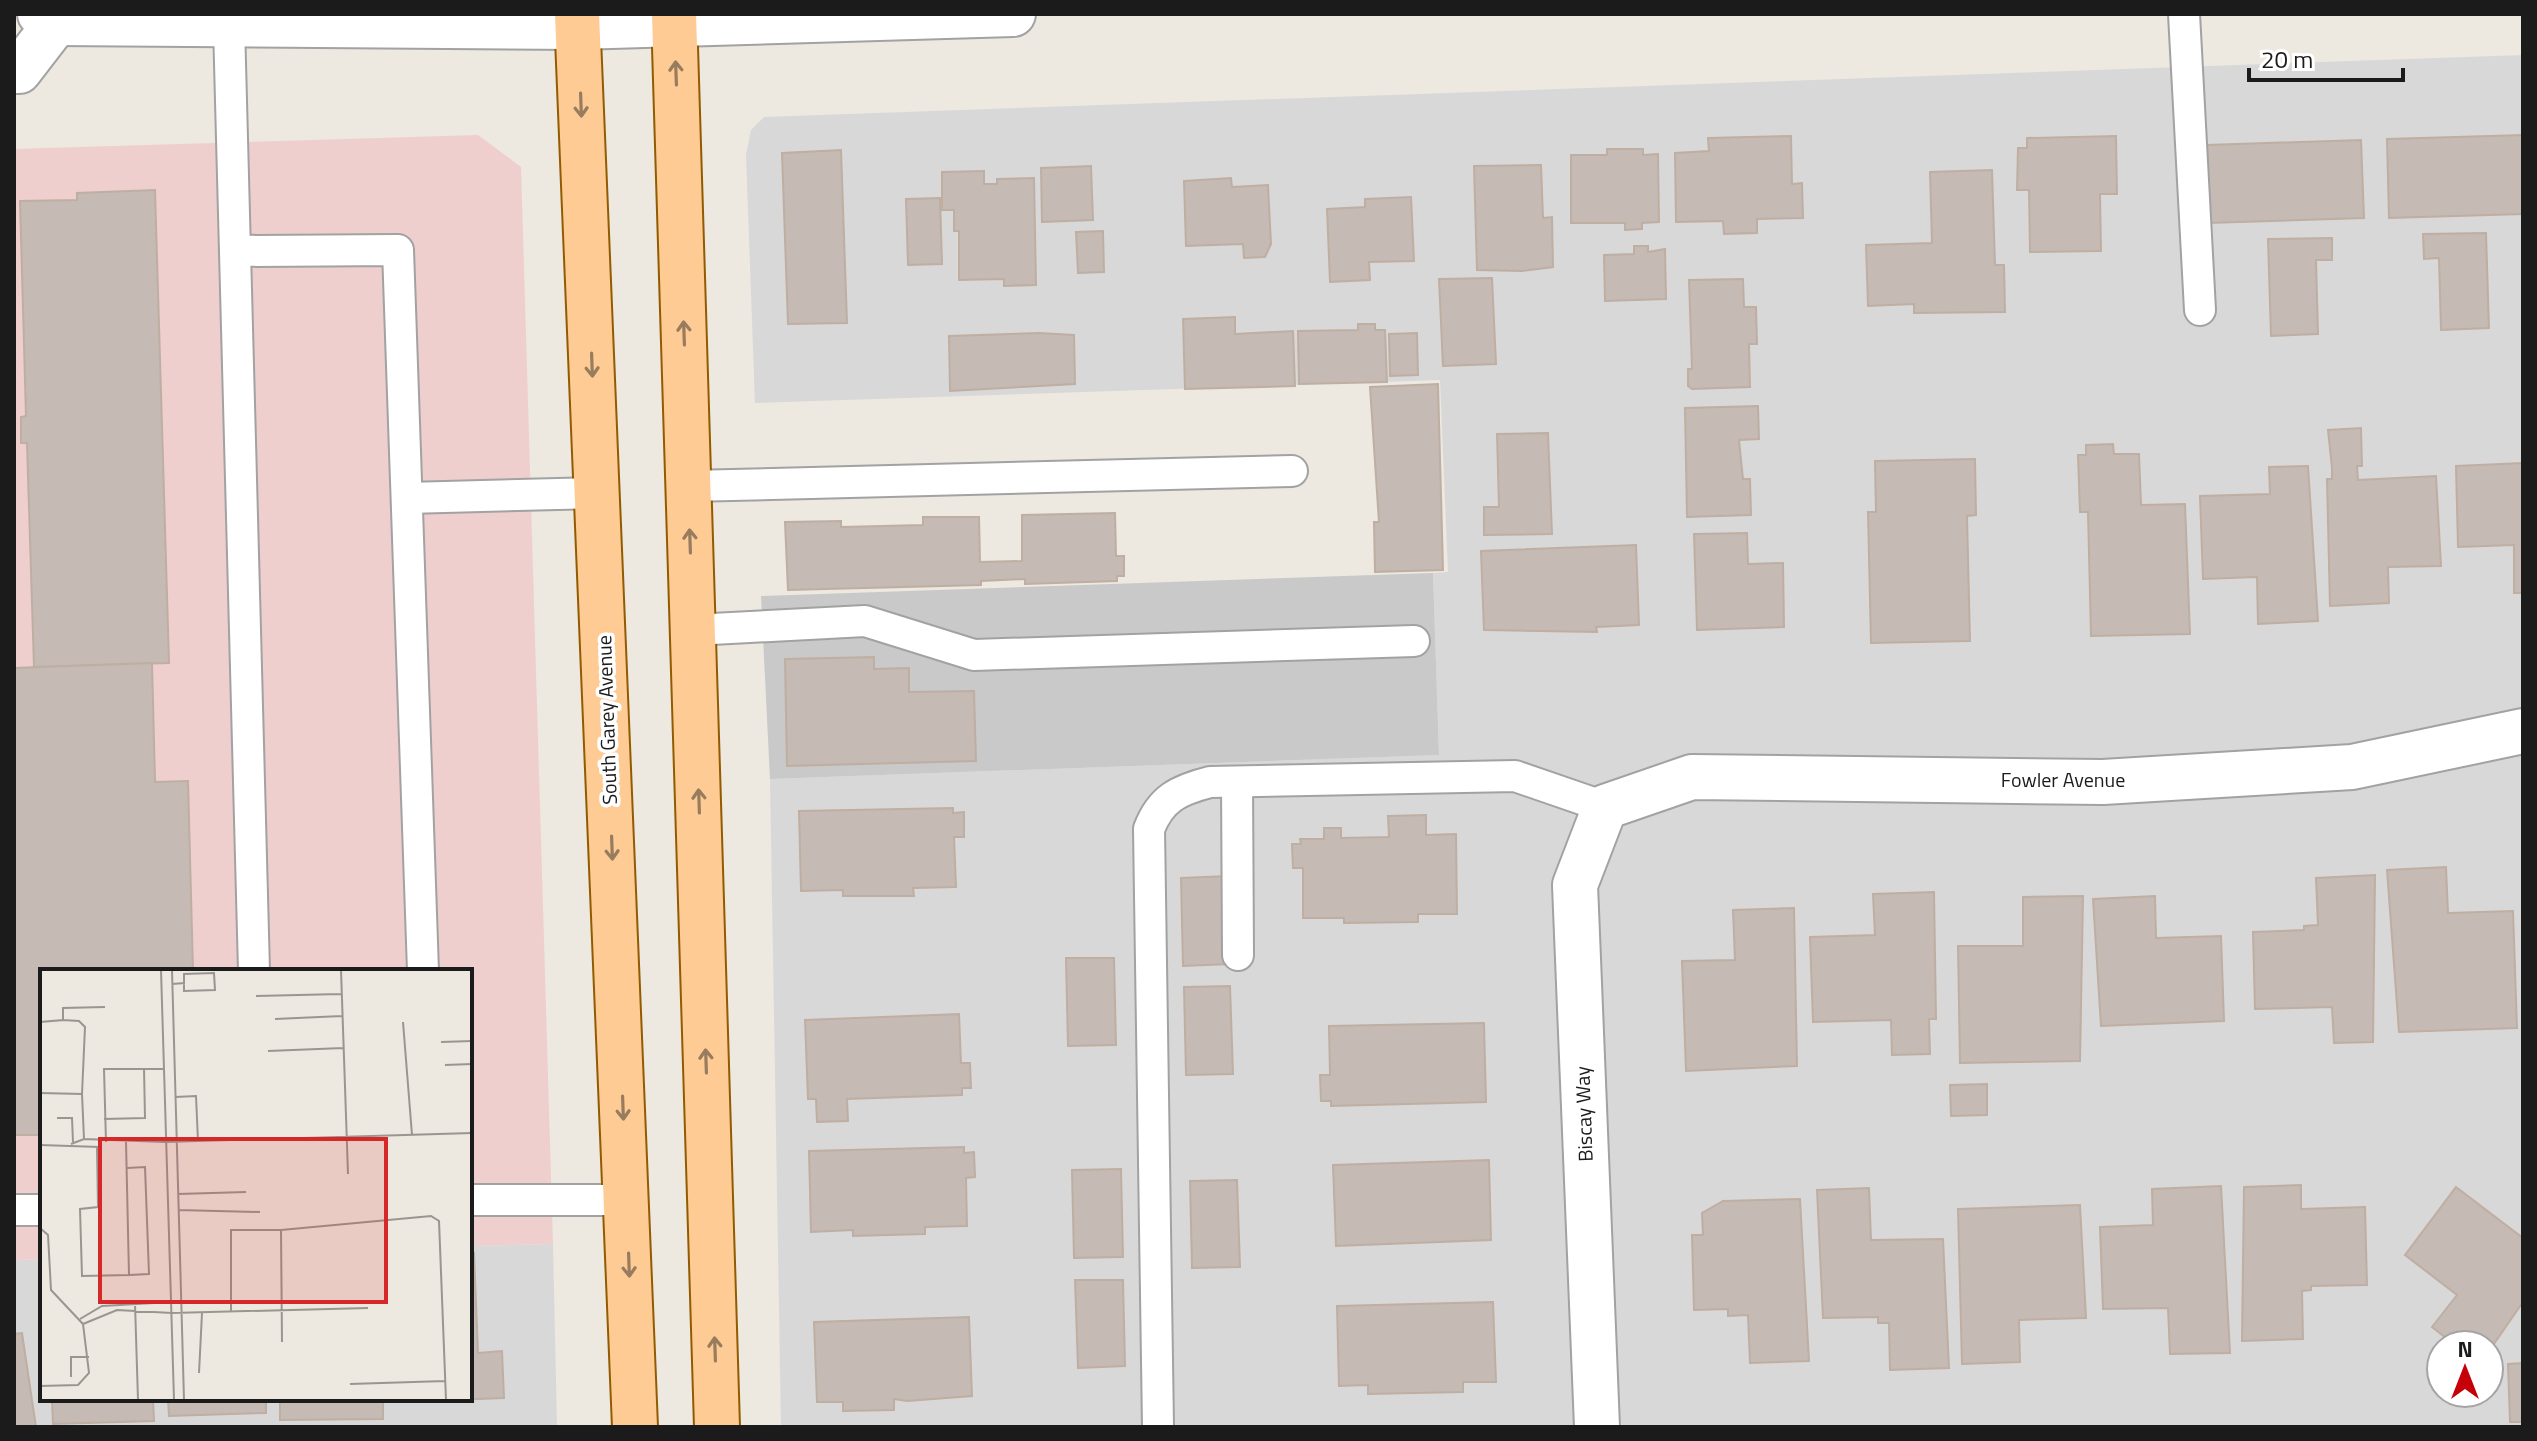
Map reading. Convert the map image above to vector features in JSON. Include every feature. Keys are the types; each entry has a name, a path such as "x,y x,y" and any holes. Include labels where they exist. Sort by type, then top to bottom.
{"main road":[{"path":"674,19 717,1427"},
{"name":"South Garey Avenue","path":"577,20 635,1427"}],"street":[{"path":"14,71 19,71 50,17 229,25 1013,14"},
{"name":"Fowler Avenue","path":"1605,807 1692,777 2119,781 2352,767 2523,731"},
{"name":"Biscay Way","path":"1597,1427 1575,885 1605,807"}],"lane":[{"path":"2184,14 2200,310"},
{"path":"229,25 254,969"},
{"path":"235,251 398,250 423,969"},
{"path":"689,486 1292,471"},
{"path":"407,498 597,493"},
{"path":"693,630 865,621 974,655 1414,641"},
{"path":"1158,1427 1149,829 1157,808 1179,790 1210,782 1515,776 1605,807"},
{"path":"1237,782 1238,955"},
{"path":"472,1200 626,1200"},
{"path":"14,1210 40,1210"}],"shaded area":[{"path":"2523,55 2523,1427 781,1427 770,779 1439,755 1433,573 1448,572 1440,380 755,403 746,155 751,130 764,117"},
{"path":"478,135 521,167 553,1244 472,1246 472,969 40,969 40,1259 14,1260 14,149"},
{"path":"1433,573 1439,755 770,779 761,596"},
{"path":"553,1244 557,1427 14,1427 14,1260 40,1259 40,1401 472,1401 472,1246"}],"building":[{"path":"2523,135 2523,214 2389,218 2387,139"},
{"path":"1791,136 1792,184 1802,183 1803,218 1757,219 1757,233 1724,234 1723,221 1676,222 1675,153 1709,151 1708,138"},
{"path":"2116,136 2117,194 2100,194 2101,251 2030,252 2029,190 2017,190 2018,148 2027,148 2027,138"},
{"path":"2361,140 2364,218 2209,223 2207,145"},
{"path":"1607,149 1643,149 1643,155 1658,154 1659,222 1642,223 1642,229 1625,230 1625,223 1571,223 1571,155 1607,155"},
{"path":"841,150 847,323 788,324 782,153"},
{"path":"1541,165 1543,218 1552,217 1553,267 1522,271 1477,270 1474,166"},
{"path":"1091,166 1093,220 1042,222 1041,168"},
{"path":"1992,170 1995,265 2004,265 2005,312 1914,313 1914,304 1868,306 1866,245 1932,243 1930,172"},
{"path":"984,171 984,184 997,184 997,179 1034,178 1036,285 1004,286 1004,279 959,280 959,231 954,231 954,210 942,210 942,172"},
{"path":"1231,178 1232,187 1268,185 1271,244 1265,257 1244,258 1243,244 1186,246 1184,181"},
{"path":"155,190 169,663 34,667 27,443 21,443 21,417 26,416 20,201 77,200 77,193"},
{"path":"1411,197 1414,261 1369,262 1370,280 1330,282 1327,209 1365,207 1365,199"},
{"path":"940,198 942,264 908,265 906,199"},
{"path":"1103,231 1104,272 1078,273 1076,232"},
{"path":"2486,233 2489,328 2441,330 2439,258 2424,259 2423,234"},
{"path":"2332,238 2332,260 2316,260 2318,334 2271,336 2268,239"},
{"path":"1634,246 1648,246 1648,252 1665,249 1666,299 1605,301 1604,255 1634,254"},
{"path":"1492,278 1496,364 1443,366 1439,279"},
{"path":"1743,279 1744,307 1756,307 1757,344 1749,344 1750,387 1692,389 1688,386 1688,369 1692,369 1689,280"},
{"path":"1235,317 1235,334 1293,331 1295,386 1185,389 1183,319"},
{"path":"1358,324 1375,324 1375,330 1385,330 1387,382 1299,384 1298,331 1358,330"},
{"path":"1417,333 1418,375 1390,376 1389,334"},
{"path":"1074,335 1075,384 950,391 949,336"},
{"path":"1438,384 1443,570 1375,572 1374,522 1379,522 1370,387"},
{"path":"1758,406 1759,439 1739,440 1743,479 1750,479 1751,515 1687,517 1685,408"},
{"path":"2361,428 2362,466 2357,466 2358,480 2436,476 2441,566 2388,567 2389,603 2330,606 2327,479 2332,479 2332,468 2328,430"},
{"path":"1548,433 1552,534 1484,535 1484,507 1499,507 1497,434"},
{"path":"2113,444 2114,454 2139,454 2141,505 2185,504 2190,634 2091,636 2088,512 2080,512 2078,455 2086,455 2086,445"},
{"path":"1975,459 1976,515 1967,516 1970,641 1871,643 1868,512 1876,512 1875,461"},
{"path":"2523,463 2523,593 2514,593 2514,545 2458,547 2456,466"},
{"path":"2308,466 2318,621 2258,624 2257,577 2203,579 2200,496 2270,494 2269,467"},
{"path":"1115,513 1116,556 1124,556 1124,576 1117,576 1117,581 1025,584 1025,579 981,581 981,585 788,590 785,522 841,521 841,527 923,525 923,517 979,517 980,562 1022,561 1022,515"},
{"path":"1747,533 1748,564 1783,563 1784,627 1697,630 1694,534"},
{"path":"1636,545 1639,625 1596,627 1597,632 1484,630 1481,551"},
{"path":"874,657 874,669 909,668 909,692 974,691 976,761 787,766 785,659"},
{"path":"152,663 155,782 188,781 193,969 40,969 40,1135 14,1135 14,668"},
{"path":"953,808 953,813 964,812 964,837 954,837 956,887 913,888 914,896 843,896 843,890 801,891 799,811"},
{"path":"1426,815 1426,835 1456,834 1457,914 1418,914 1418,922 1344,923 1344,918 1303,918 1303,868 1293,868 1292,844 1301,844 1300,839 1324,839 1324,828 1341,828 1341,838 1389,837 1388,816"},
{"path":"2446,867 2448,913 2513,911 2517,1028 2399,1032 2387,870"},
{"path":"2375,875 2373,1042 2334,1043 2332,1007 2255,1009 2253,932 2304,930 2304,926 2318,925 2316,878"},
{"path":"1228,876 1230,964 1183,966 1181,878"},
{"path":"1934,892 1936,1019 1929,1019 1930,1054 1892,1055 1891,1020 1813,1022 1810,937 1875,935 1873,894"},
{"path":"2083,896 2080,1061 1960,1063 1958,946 2023,946 2023,897"},
{"path":"2155,896 2156,938 2221,936 2224,1021 2101,1026 2093,899"},
{"path":"1794,908 1797,1066 1686,1071 1682,961 1735,960 1733,910"},
{"path":"1066,958 1114,958 1116,1045 1068,1046"},
{"path":"1230,986 1233,1074 1186,1075 1184,987"},
{"path":"959,1014 961,1063 970,1063 971,1088 962,1088 962,1095 847,1099 848,1121 817,1122 816,1099 808,1099 805,1020"},
{"path":"1484,1023 1486,1102 1331,1106 1331,1101 1321,1101 1320,1075 1330,1075 1329,1026"},
{"path":"1987,1084 1987,1115 1951,1116 1950,1085"},
{"path":"964,1147 964,1153 974,1152 975,1177 966,1178 967,1226 925,1227 925,1234 853,1236 853,1230 811,1232 809,1151"},
{"path":"1489,1160 1491,1240 1336,1246 1333,1165"},
{"path":"1121,1169 1123,1257 1074,1258 1072,1170"},
{"path":"1237,1180 1240,1267 1192,1268 1190,1181"},
{"path":"2301,1185 2301,1209 2365,1207 2367,1285 2311,1286 2311,1290 2302,1291 2303,1339 2242,1341 2244,1187"},
{"path":"2221,1186 2230,1353 2170,1354 2168,1308 2103,1309 2100,1227 2153,1225 2152,1189"},
{"path":"2456,1187 2523,1238 2523,1302 2504,1329 2435,1329 2432,1327 2457,1295 2405,1255"},
{"path":"1869,1188 1871,1240 1943,1239 1949,1368 1890,1370 1889,1323 1878,1323 1878,1317 1823,1318 1817,1190"},
{"path":"1800,1199 1809,1361 1750,1363 1748,1315 1728,1316 1728,1309 1694,1310 1692,1235 1703,1235 1702,1213 1723,1201"},
{"path":"2080,1205 2086,1318 2019,1320 2020,1362 1962,1364 1958,1209"},
{"path":"472,1253 478,1353 502,1351 504,1398 472,1399"},
{"path":"1075,1280 1123,1280 1125,1366 1078,1368"},
{"path":"1493,1302 1496,1382 1463,1382 1463,1392 1368,1394 1368,1385 1339,1386 1337,1306"},
{"path":"969,1317 972,1396 907,1401 894,1399 894,1410 843,1411 843,1402 817,1402 814,1322"},
{"path":"22,1333 36,1427 14,1427 14,1334"},
{"path":"2523,1363 2523,1422 2510,1422 2508,1364"},
{"path":"52,1401 153,1401 154,1421 53,1424"},
{"path":"168,1401 266,1401 266,1413 169,1416"},
{"path":"280,1401 383,1401 383,1419 280,1420"}]}
